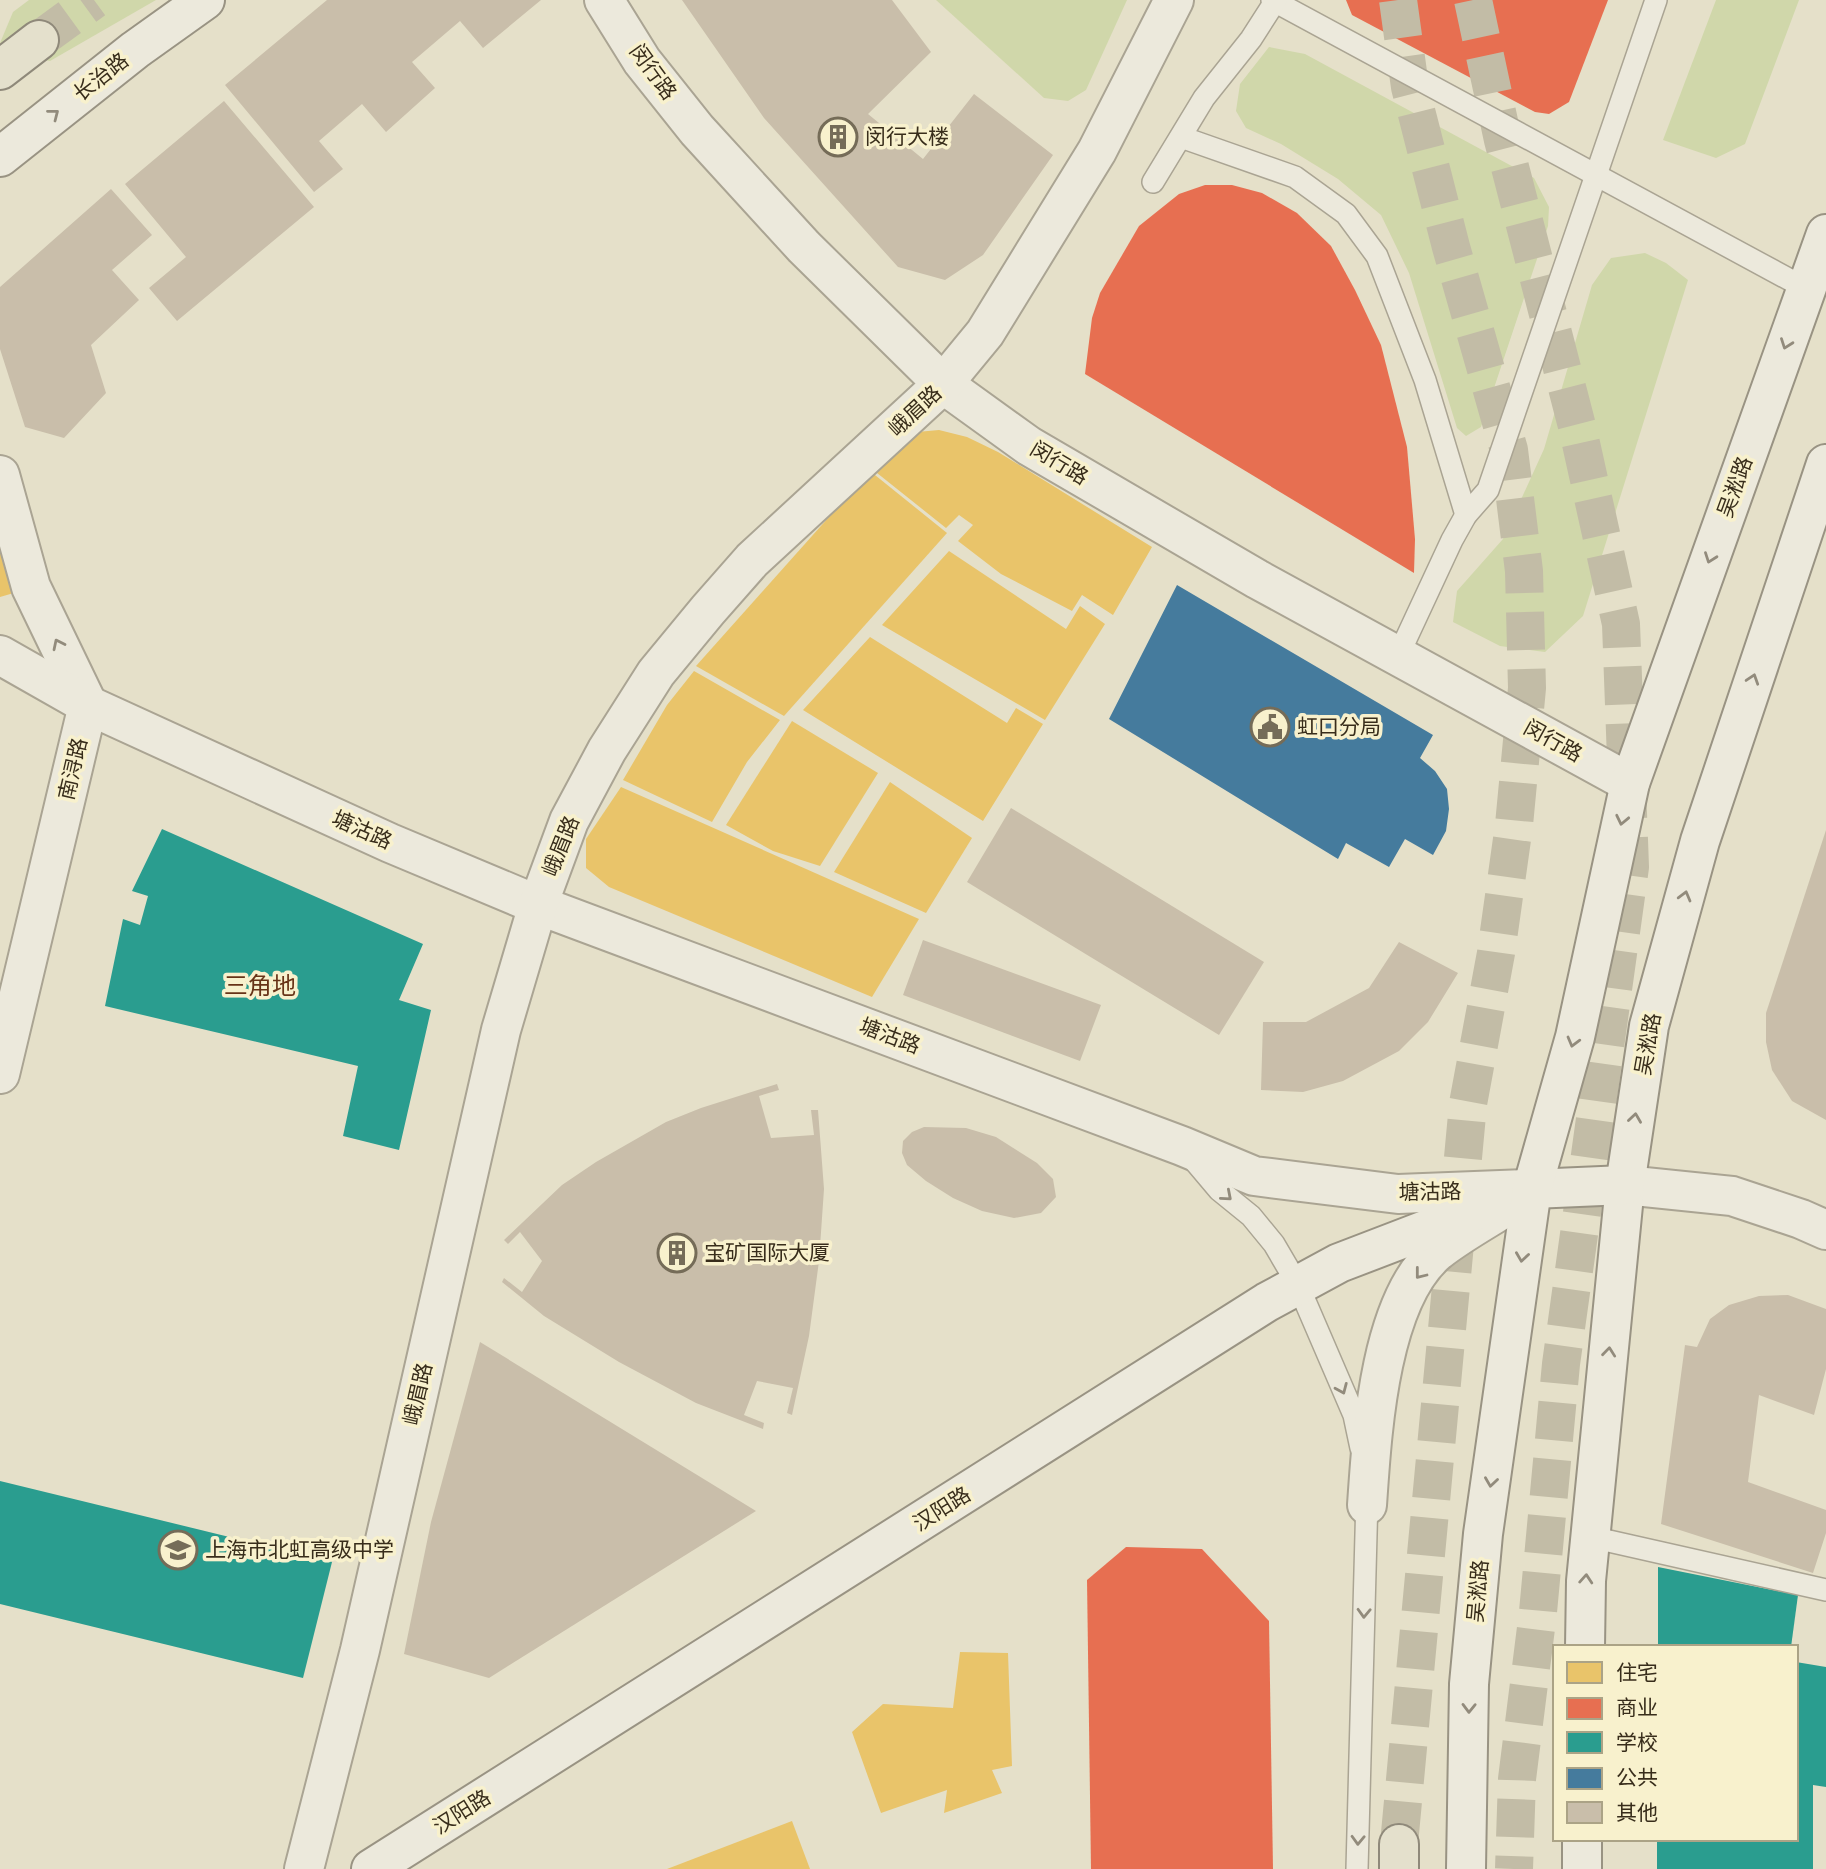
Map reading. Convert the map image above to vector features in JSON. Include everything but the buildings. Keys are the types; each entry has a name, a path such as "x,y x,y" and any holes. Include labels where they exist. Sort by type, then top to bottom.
{"main road":[{"path":"0,70 39,40"}],"street":[{"name":"长治路","path":"0,157 135,50 205,0"},
{"name":"闵行路","path":"604,0 642,61 697,130 804,247 943,384 1029,446 1257,579 1630,783"},
{"name":"峨眉路","path":"304,1869 360,1650 501,1030 538,905 569,821 607,750 656,673 752,560 943,384 985,333 1097,151 1174,0"},
{"name":"吴淞路","path":"1466,1869 1469,1684 1483,1534 1532,1189 1575,1037 1630,783 1826,234"},
{"name":"吴淞路","path":"1585,1645 1586,1581 1625,1185 1649,1026 1700,841 1826,464"},
{"path":"0,475 31,587 88,705"},
{"name":"塘沽路","path":"0,655 88,705 390,843 538,905 1182,1146 1254,1176 1398,1194 1625,1185 1732,1196 1826,1230"},
{"name":"南浔路","path":"0,1074 88,705"},
{"path":"1367,1504 1371,1440 1379,1386 1399,1314 1413,1280 1437,1252 1532,1189"},
{"name":"汉阳路","path":"371,1869 1266,1302 1339,1263 1532,1189"},
{"path":"1581,1869 1582,1841"}],"lane":[{"path":"1398,656 1452,540 1466,516 1488,490 1656,0"},
{"path":"1153,182 1204,98 1251,38 1275,1 1805,288"},
{"path":"1181,137 1295,177 1346,214 1362,235 1377,256 1425,380 1466,516"},
{"path":"1182,1146 1219,1190 1251,1216 1275,1244 1298,1285 1354,1415 1362,1453 1367,1504 1357,1869"},
{"path":"1591,1537 1826,1590"}],"green space":[{"path":"29,0 156,0 50,61 0,51 0,43 13,12"},
{"path":"936,0 1127,0 1086,90 1068,101 1044,98"},
{"path":"1716,0 1799,0 1745,144 1716,158 1663,140"},
{"path":"1269,47 1305,54 1534,178 1549,207 1548,226 1481,427 1466,436 1457,428 1409,273 1381,215 1338,179 1281,144 1246,128 1236,111 1240,84"},
{"path":"1645,253 1666,263 1688,280 1583,616 1545,652 1500,646 1453,622 1457,591 1503,539 1544,449 1592,285 1611,258"}],"tunnel":[{"path":"39,40 94,0"},
{"path":"1398,0 1410,87 1451,247 1509,450 1524,571 1527,688 1514,825 1496,953 1468,1104 1399,1844"},
{"path":"1473,0 1503,140 1578,430 1621,624 1630,867 1561,1364 1538,1612 1517,1779 1514,1869"}],"place":[{"name":"闵行大楼","path":"838,137"},
{"name":"虹口分局","path":"1270,727"},
{"name":"宝矿国际大厦","path":"677,1253"},
{"name":"上海市北虹高级中学","path":"178,1550"}],"district":[{"name":"三角地","path":"260,986"}]}
